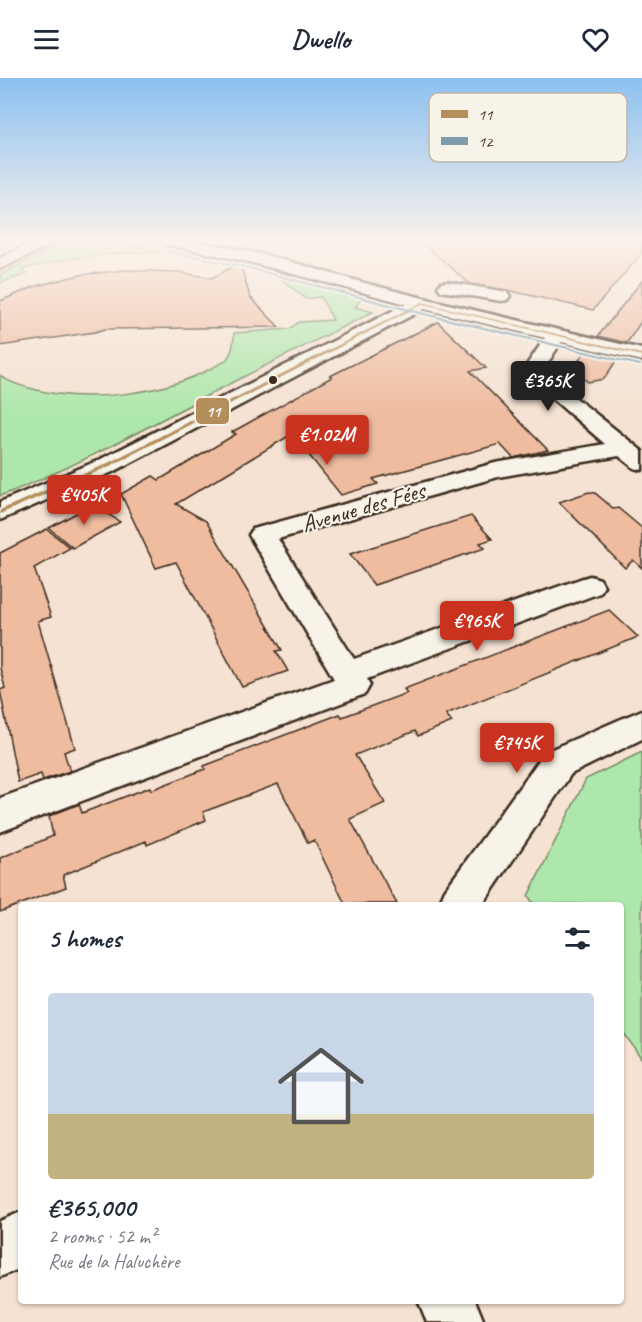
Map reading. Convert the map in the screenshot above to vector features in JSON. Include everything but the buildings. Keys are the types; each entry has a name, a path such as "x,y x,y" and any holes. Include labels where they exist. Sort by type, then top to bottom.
{"street":[{"path":"0,512 106,466 413,299"},
{"path":"443,299 556,335 642,355"},
{"path":"556,335 536,366 542,381 633,455"},
{"name":"Avenue des Fées","path":"347,674 262,535 495,470 633,455"},
{"path":"0,815 354,685 347,674 590,586"},
{"path":"460,902 558,763 642,724"},
{"path":"0,1250 18,1241"},
{"path":"448,1304 456,1322"}],"green space":[{"path":"322,299 361,299 355,307 373,312 108,447 0,496 0,375 29,388 50,393 97,396 122,394 170,385 224,362 232,350 234,333 289,329 299,322 333,320"},
{"path":"642,752 642,1059 624,1033 624,902 532,902 528,896 586,779"}],"transit line":[{"name":"12","path":"367,299 640,365"},
{"name":"11","path":"422,303 642,355"},
{"name":"11","path":"0,512 106,466 422,303"}]}
